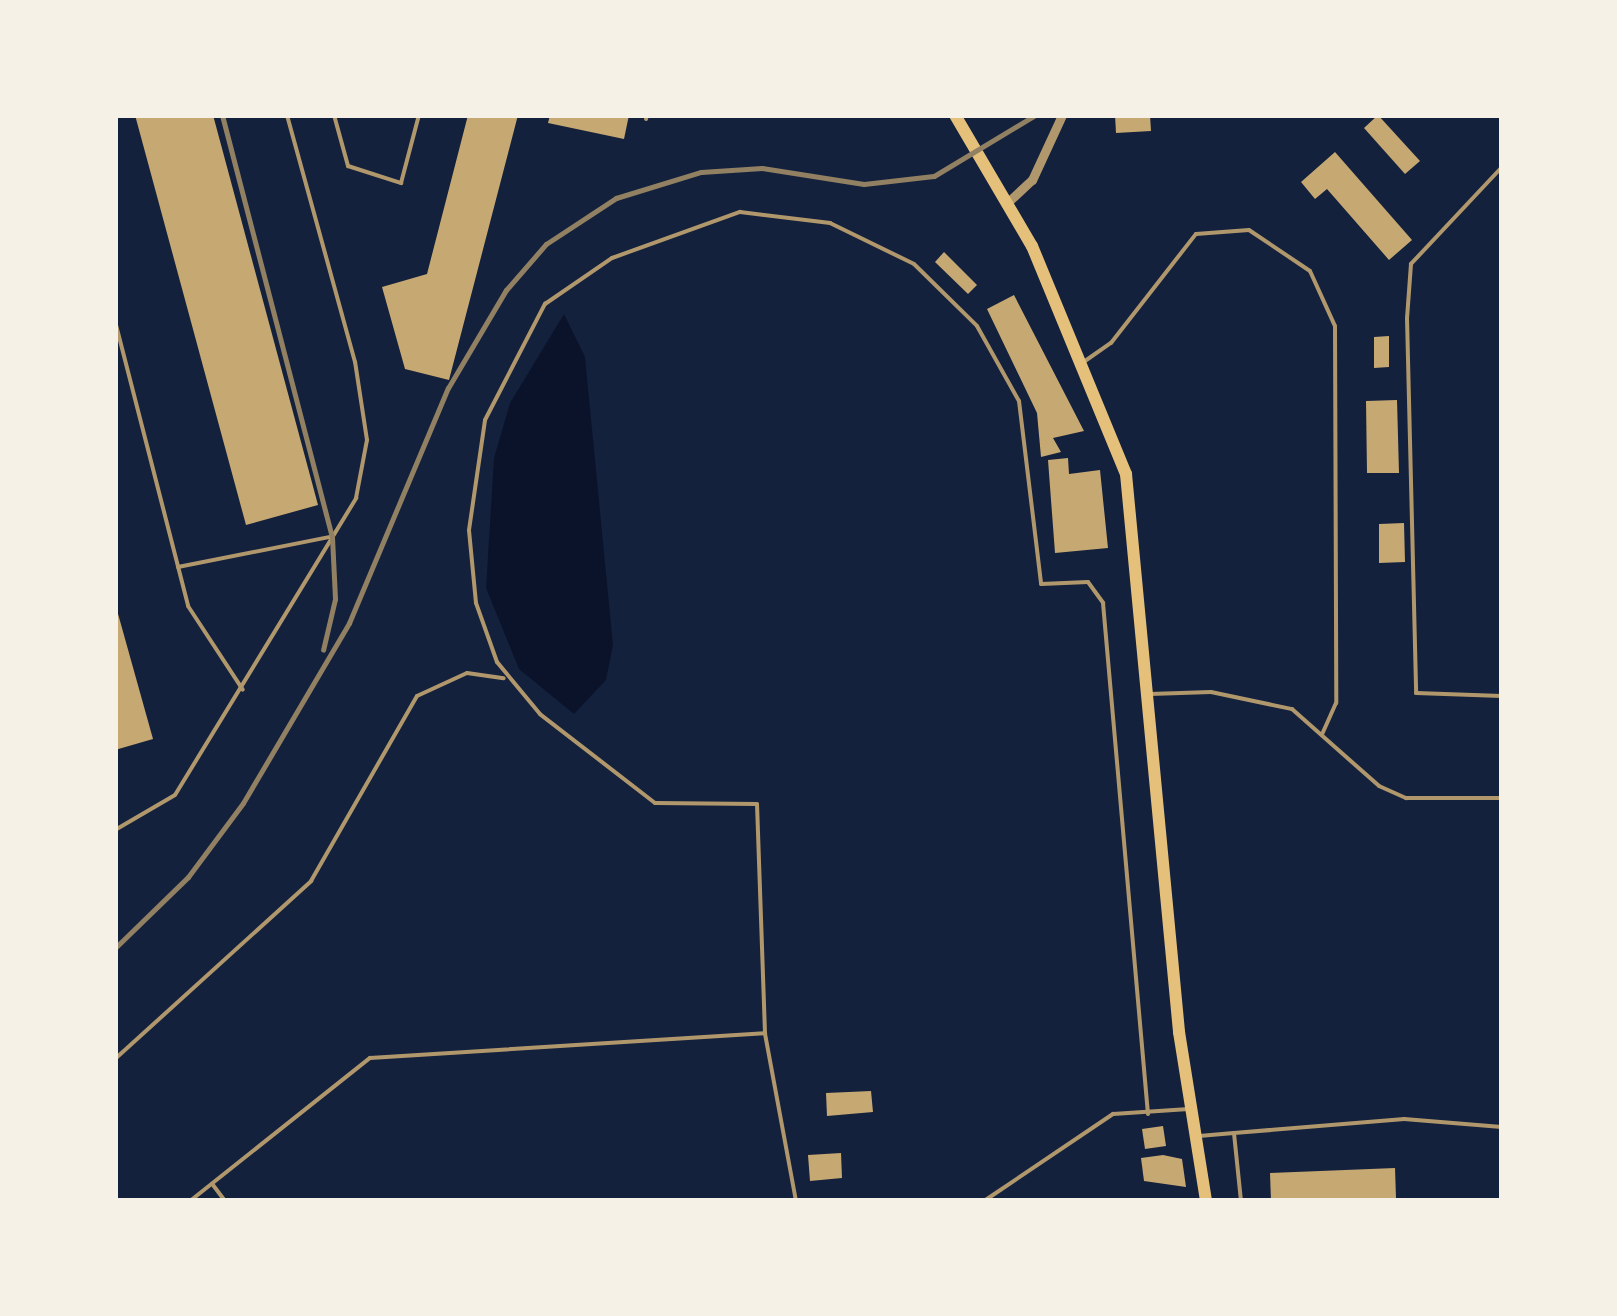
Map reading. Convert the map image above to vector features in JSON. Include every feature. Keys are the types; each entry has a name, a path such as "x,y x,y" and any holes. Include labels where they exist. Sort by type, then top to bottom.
{"main road":[{"path":"954,115 1008,202 1085,361 1126,474 1190,1109 1206,1201"}],"street":[{"path":"1008,202 1032,180 1062,115"}],"lane":[{"path":"115,830 175,795 244,692 356,498 367,440 287,115"},
{"path":"334,115 348,166 401,182 419,115"},
{"path":"1502,167 1411,264 1406,318 1416,692 1502,696"},
{"path":"796,1201 765,1033 756,804 656,803 504,678 476,603 474,472 494,397 545,304 612,258 740,212 830,223 914,264 977,326 1019,400 1042,584 1088,582 1103,603 1148,1114"},
{"path":"1085,361 1111,342 1196,234 1249,230 1310,271 1335,326 1336,702 1322,734"},
{"path":"115,321 178,567 197,624 244,692"},
{"path":"178,567 332,537"},
{"path":"115,1059 311,882 417,696 468,673 504,678"},
{"path":"1150,694 1211,692 1292,709 1406,798 1502,798"},
{"path":"190,1201 370,1058 765,1033"},
{"path":"984,1201 1098,1122 1190,1109"},
{"path":"1194,1137 1404,1119 1502,1128"},
{"path":"1234,1133 1240,1201"},
{"path":"212,1183 225,1201"}],"water":[{"path":"564,314 585,357 613,645 606,680 574,714 519,669 486,588 494,458 510,403"}],"building":[{"path":"135,115 213,115 318,505 246,525"},
{"path":"468,115 518,115 449,380 405,369 382,287 427,274"},
{"path":"550,115 629,115 624,139 548,123"},
{"path":"1115,115 1150,115 1151,131 1116,133"},
{"path":"1378,115 1420,161 1405,174 1364,128"},
{"path":"1335,152 1412,240 1389,260 1327,189 1315,199 1301,182"},
{"path":"944,252 977,285 968,294 935,262"},
{"path":"1014,295 1084,431 1053,438 1061,452 1041,457 1037,413 987,309"},
{"path":"1389,336 1389,367 1374,368 1374,337"},
{"path":"1397,400 1399,473 1367,473 1366,401"},
{"path":"1068,458 1069,474 1100,470 1108,548 1055,553 1048,460"},
{"path":"1404,523 1405,562 1379,563 1379,524"},
{"path":"115,603 153,739 115,750"},
{"path":"871,1091 873,1112 827,1116 826,1093"},
{"path":"1163,1126 1166,1146 1145,1149 1142,1129"},
{"path":"841,1153 842,1178 810,1181 808,1155"},
{"path":"1163,1155 1182,1159 1186,1187 1144,1181 1141,1158"},
{"path":"1395,1168 1396,1198 1271,1201 1270,1173"}],"railway":[{"path":"222,115 332,537 335,599 323,650"},
{"path":"115,948 188,877 243,803 349,623 448,388 506,290 546,244 616,198 701,172 762,168 864,184 934,176 1035,115"}]}
